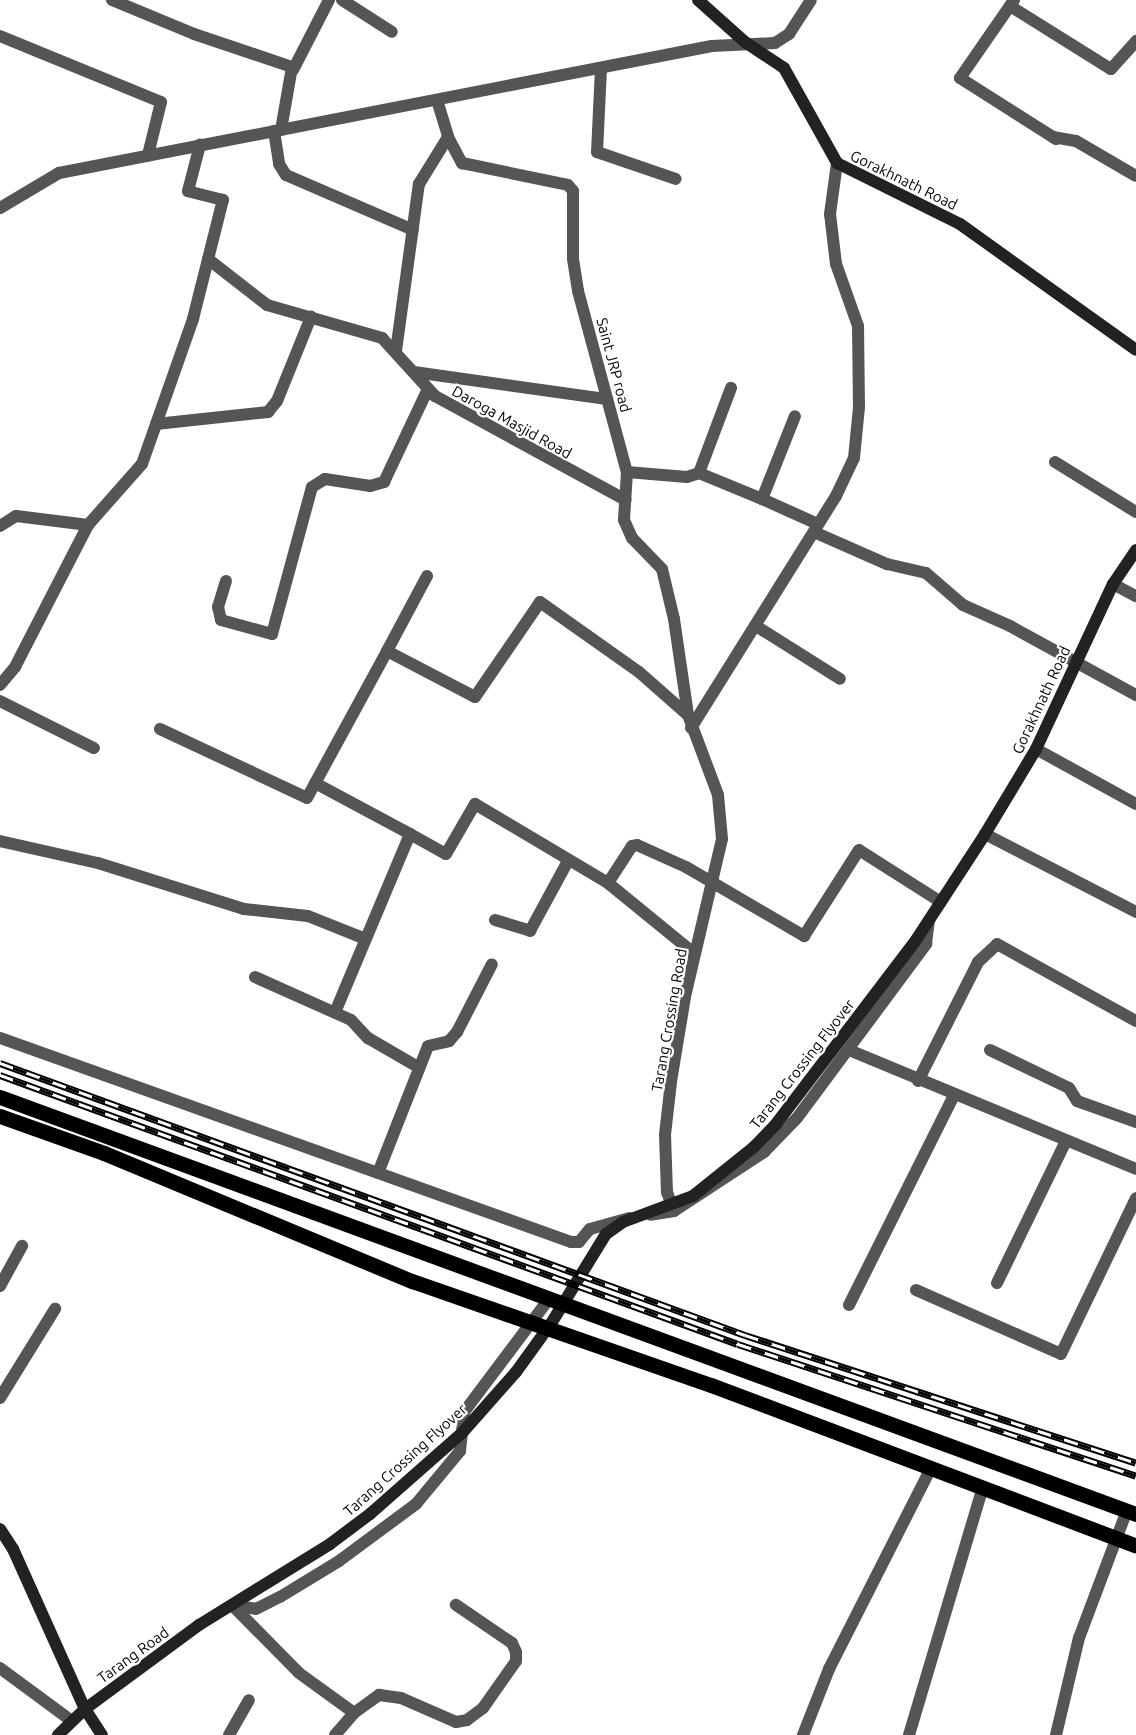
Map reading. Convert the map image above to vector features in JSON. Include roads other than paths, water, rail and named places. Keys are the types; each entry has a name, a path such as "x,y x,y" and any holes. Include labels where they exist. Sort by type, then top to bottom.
{"main road":[{"name":"Gorakhnath Road","path":"698,0 745,42 784,68 837,163 960,224 1136,350"},
{"name":"Gorakhnath Road","path":"929,920 985,834 1036,749 1075,661 1113,584 1136,550"},
{"name":"Tarang Crossing Flyover","path":"232,1605 362,1520 462,1432 528,1355 606,1234 623,1222 693,1196 754,1147 776,1124 929,920"},
{"path":"0,1097 548,1300 1131,1512"},
{"path":"0,1116 104,1154 412,1281 534,1323 931,1468 1136,1546"},
{"path":"0,1529 13,1549 85,1709 102,1735"},
{"name":"Tarang Road","path":"58,1735 85,1709 232,1605"}],"street":[{"path":"112,0 132,4 289,65 293,70"},
{"path":"328,0 293,70 277,130 279,164 286,175 413,230"},
{"path":"342,0 392,32"},
{"path":"0,208 59,173 601,68 745,42 775,43 789,34 811,0"},
{"path":"1136,41 1112,69 1012,3 960,78 1055,138 1076,141 1136,176"},
{"path":"0,36 160,102 148,155"},
{"path":"601,68 597,152 676,179"},
{"name":"Saint JRP road","path":"437,100 448,137 462,163 572,187 578,291 627,472 624,520 632,538 662,569 674,619 691,728"},
{"path":"396,351 423,174 448,137"},
{"path":"0,685 15,667 88,525 138,471 156,424 193,319 223,200 188,191 200,146"},
{"path":"691,728 816,528 854,458 859,407 858,326 836,264 830,214 837,163"},
{"name":"Daroga Masjid Road","path":"208,259 258,301 382,338 428,389 469,416 626,500"},
{"path":"156,424 268,412 277,401 310,317"},
{"path":"414,372 607,399"},
{"path":"699,473 731,388"},
{"path":"226,581 218,607 221,620 272,634 312,487 325,479 370,486 384,482 428,389"},
{"path":"762,499 795,416"},
{"path":"1056,462 1136,512"},
{"path":"627,472 687,477 699,473 762,499 887,564 926,573 963,606 1075,661 1136,695"},
{"path":"0,526 16,516 88,525"},
{"path":"160,729 305,798 310,796 427,576"},
{"path":"1113,584 1136,596"},
{"path":"387,651 475,697 537,604 544,603 639,672 688,716"},
{"path":"756,626 840,679"},
{"path":"0,701 94,748"},
{"name":"Tarang Crossing Road","path":"674,1211 667,1192 665,1135 683,1007 722,839 718,795 691,728"},
{"path":"1036,749 1136,804"},
{"path":"315,783 446,854 475,804 608,883 695,954"},
{"path":"335,1012 363,938 410,834"},
{"path":"985,834 1136,912"},
{"path":"0,841 98,863 244,909 308,916 363,938"},
{"path":"608,883 634,844 713,882 804,936 859,850 941,902"},
{"path":"495,920 530,931 568,861"},
{"path":"0,1038 571,1242 579,1242 590,1228 609,1221 674,1211 764,1152 797,1118 926,944 929,920"},
{"path":"918,1080 978,962 997,944 1136,1021"},
{"path":"378,1173 418,1067 430,1043 444,1043 457,1032 492,964"},
{"path":"255,977 351,1020 368,1038 418,1067"},
{"path":"849,1050 1136,1169"},
{"path":"990,1050 1069,1088 1077,1101 1136,1122"},
{"path":"849,1305 954,1095"},
{"path":"997,1283 1066,1141"},
{"path":"916,1290 1061,1354 1136,1198"},
{"path":"0,1286 21,1246"},
{"path":"232,1605 256,1609 280,1597 339,1561 416,1504 460,1451 464,1412 534,1323 548,1300"},
{"path":"0,1398 55,1309"},
{"path":"803,1735 829,1669 931,1468"},
{"path":"909,1735 982,1487"},
{"path":"1056,1735 1079,1638 1117,1537 1131,1512"},
{"path":"232,1605 299,1673 354,1713"},
{"path":"335,1735 354,1713 379,1695 389,1695 456,1722 467,1720 483,1708 516,1660 516,1652 512,1643 456,1605"},
{"path":"0,1668 72,1721"},
{"path":"229,1735 249,1700"}],"railway":[{"path":"0,1063 745,1335 1136,1463"},
{"path":"0,1075 738,1344 1136,1476"}]}
